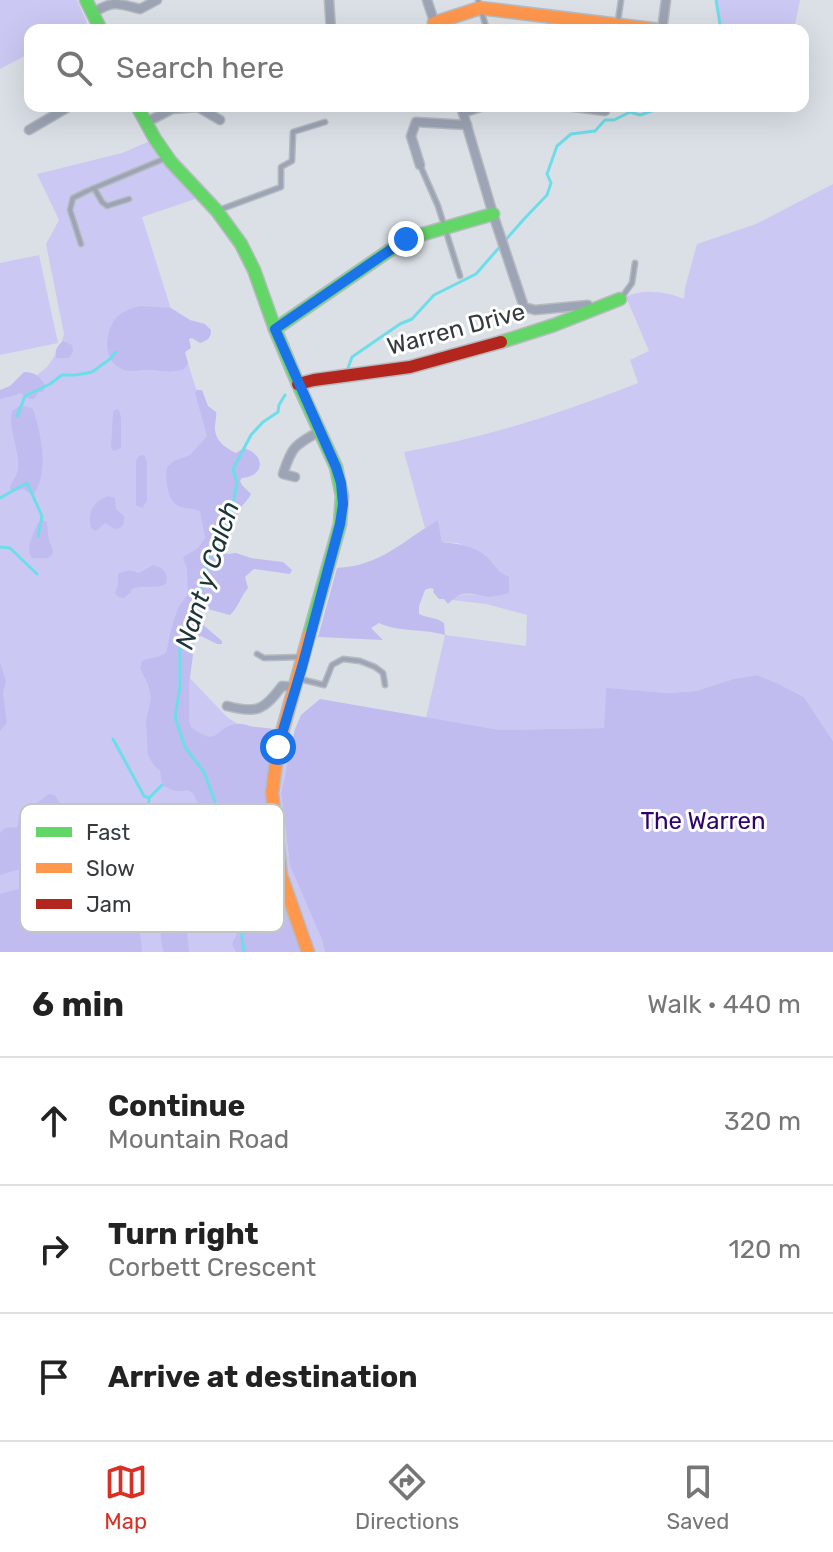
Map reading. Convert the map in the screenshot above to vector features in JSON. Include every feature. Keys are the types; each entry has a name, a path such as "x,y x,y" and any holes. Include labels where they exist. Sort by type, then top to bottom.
{"main road":[{"path":"86,0 98,24"},
{"path":"440,24 479,4 618,24"},
{"path":"140,112 168,157 229,226 254,270 275,329 339,475 343,504 340,524 278,747 273,804"},
{"path":"275,329 406,239 493,214"},
{"name":"Warren Drive","path":"298,384 410,367 518,337 620,299"},
{"path":"284,884 308,952"}],"street":[{"path":"93,13 107,3 120,2 140,9 157,0"},
{"path":"329,0 331,24"},
{"path":"427,0 435,24"},
{"path":"662,24 666,0"},
{"path":"29,130 60,112"},
{"path":"145,123 166,112"},
{"path":"206,112 220,120"},
{"path":"463,112 524,307 535,310 588,305 591,310"},
{"path":"420,165 411,136 416,122 467,125"},
{"path":"295,477 283,474 290,452 320,431"},
{"path":"227,706 243,710 258,709 265,706 282,686 297,683"}],"lane":[{"path":"618,24 621,0"},
{"path":"479,4 485,24"},
{"path":"217,211 281,187 281,167 292,161 293,132 325,122"},
{"path":"81,244 70,205 77,195 168,157"},
{"path":"420,165 460,276"},
{"path":"94,188 107,206 129,199"},
{"path":"620,299 632,283 635,263"},
{"path":"257,654 264,658 304,657"},
{"path":"297,683 324,685 332,665 343,659 375,667 383,673 385,685"}],"shaded area":[{"path":"0,0 77,0 87,23 24,24 24,56 0,69"},
{"path":"716,0 800,0 795,24 720,24"},
{"path":"155,139 204,196 142,217 215,449 227,530 186,674 227,717 260,739 290,751 281,793 282,804 20,804 20,932 284,932 284,817 290,866 325,952 0,952 0,395 16,392 47,367 60,348 64,334 46,244 59,220 37,174 122,153"},
{"path":"833,184 833,741 804,697 757,675 696,691 668,693 606,689 605,728 500,730 426,718 445,635 526,646 527,615 486,604 452,600 475,594 497,596 497,570 492,562 458,543 442,542 438,521 425,528 404,452 523,424 638,383 630,360 649,351 626,297 655,292 684,299 697,244 756,224"},
{"path":"39,255 58,343 0,355 0,263"}],"green space":[{"path":"140,306 171,308 211,330 210,337 203,342 189,339 191,348 185,352 188,363 184,369 128,371 114,364 107,344 113,322 119,315"},
{"path":"63,341 72,345 73,352 69,358 57,358 57,349"},
{"path":"24,372 39,378 46,386 43,392 39,392 34,399 20,393 0,399 0,390 10,386"},
{"path":"202,390 208,406 216,412 215,431 221,443 236,453 244,448 251,451 260,465 255,473 240,481 251,494 239,511 232,533 222,543 223,551 283,562 292,570 290,574 254,569 245,577 248,588 230,615 208,609 201,614 199,619 202,624 222,644 201,636 190,639 188,645 193,655 189,720 191,727 212,737 237,724 283,731 275,757 277,804 198,804 193,793 162,785 160,771 148,755 146,721 151,698 140,668 142,661 166,653 178,608 188,594 183,557 198,548 205,538 200,511 176,505 170,496 166,478 167,467 190,455 207,436 195,393"},
{"path":"21,405 33,409 41,441 43,464 33,495 23,489 11,492 10,487 18,469 12,411"},
{"path":"116,409 121,417 121,448 114,451 111,448 113,412"},
{"path":"142,455 147,462 147,501 142,508 136,505 136,460"},
{"path":"108,496 115,498 116,509 124,516 124,524 115,529 105,523 96,531 91,528 91,512 98,501"},
{"path":"42,520 47,522 53,554 48,558 32,558 30,541"},
{"path":"438,520 442,542 468,546 485,555 509,577 509,593 490,597 464,594 448,604 444,599 439,599 434,589 425,590 419,614 444,623 445,635 379,623 371,628 383,640 318,637 337,568 366,563 379,557"},
{"path":"153,565 164,571 166,584 132,589 124,598 115,593 118,574 128,570 139,573"},
{"path":"0,662 6,681 3,693 7,723 0,731"},
{"name":"The Warren","path":"757,675 804,697 833,741 833,952 325,952 290,866 281,793 295,729 301,715 320,699 500,730 604,728 606,688 668,693 696,691"},
{"path":"49,794 55,795 60,804 36,804"},
{"path":"20,814 20,869 0,875 0,833 5,828 18,827"},
{"path":"284,885 304,952 236,952 232,944 238,932 284,932"},
{"path":"20,888 20,932 140,932 142,952 0,952 0,894"},
{"path":"161,932 187,932 189,952 164,952"}],"waterway":[{"name":"Nant y Calch","path":"716,0 720,24"},
{"name":"Nant y Calch","path":"348,368 352,357 412,319 434,295 476,274 547,195 551,183 547,174 557,146 571,134 595,131 605,120 614,120 630,112"},
{"name":"Nant y Calch","path":"630,112 640,115 649,112"},
{"path":"17,416 25,396 62,375 92,372 116,352"},
{"name":"Nant y Calch","path":"215,804 204,772 185,747 175,717 180,687 180,641 197,593 201,590 201,580 207,572 206,563 229,524 237,483 233,469 251,435 278,412 285,395"},
{"path":"0,498 27,483 42,516 38,536"},
{"path":"0,547 10,548 37,574"},
{"path":"113,739 144,796 149,798 162,785"},
{"path":"148,804 149,798"},
{"name":"Nant y Calch","path":"241,932 244,952"}],"traffic: fast":[{"path":"86,0 98,24"},
{"path":"140,112 171,162 217,211 241,244 298,384 336,467 342,496 340,524 309,635"},
{"path":"275,329 406,239 493,214"},
{"path":"501,342 620,299"}],"traffic: slow":[{"path":"434,23 480,8 611,24"},
{"path":"273,804 278,747 309,635"},
{"path":"284,884 308,952"}],"traffic: jam":[{"path":"298,384 410,367 501,342"}],"route":[{"path":"278,747 343,504 336,467 275,329 406,239"}]}
